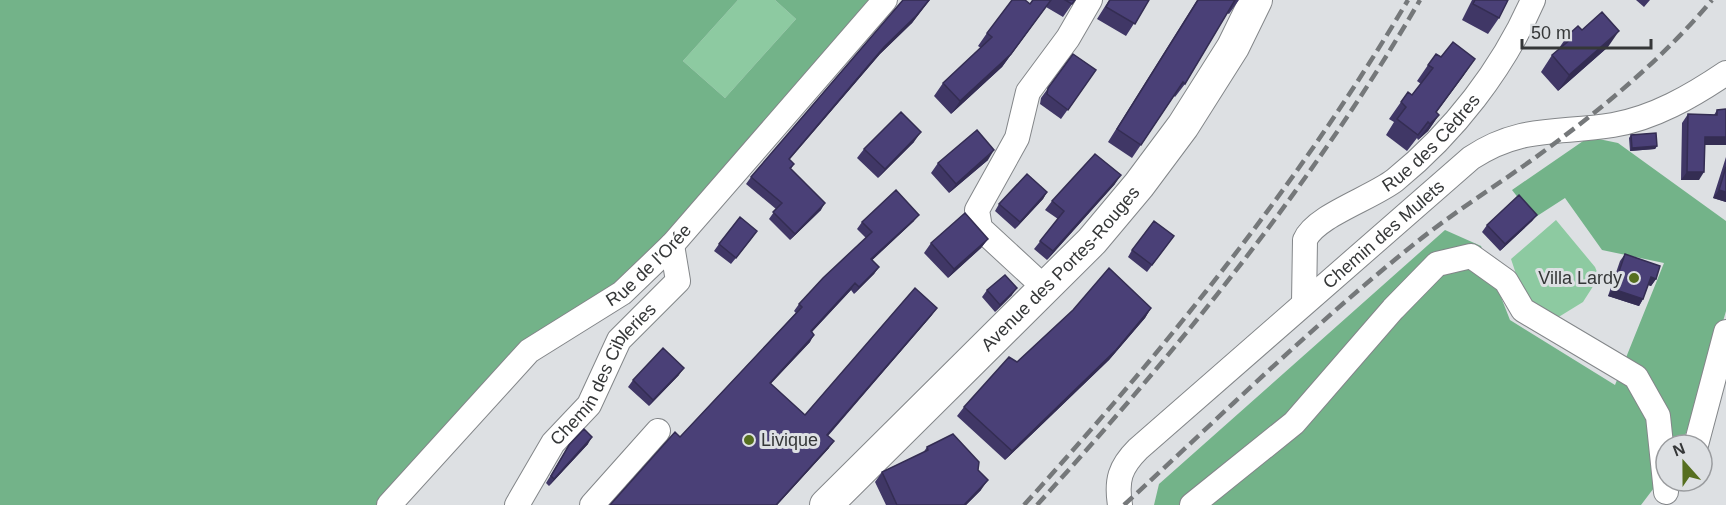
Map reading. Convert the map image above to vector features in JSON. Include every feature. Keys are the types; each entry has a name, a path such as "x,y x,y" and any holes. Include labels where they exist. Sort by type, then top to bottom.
{"main road":[{"name":"Avenue des Portes-Rouges","path":"826,505 1046,289 1106,225 1183,126 1233,47 1256,0"}],"street":[{"name":"Rue de l'Orée","path":"389,505 529,351 622,293 672,245 885,0"},
{"path":"1046,289 980,228 977,210 1017,138 1028,92 1068,38 1090,0"},
{"name":"Rue des Cèdres","path":"1304,303 1305,240 1311,230 1394,181 1448,128 1480,90 1505,53 1533,0"},
{"name":"Chemin des Mulets","path":"1119,498 1118,477 1131,457 1452,174 1498,142 1532,132 1614,124 1646,117 1726,73"},
{"name":"Chemin des Cibleries","path":"517,505 553,443 590,405 619,340 678,281 672,245"},
{"path":"1192,505 1294,423 1393,309 1437,264 1471,256 1506,281 1523,310 1636,377 1658,416 1660,433"},
{"path":"1306,258 1333,278"},
{"path":"1699,433 1726,333"},
{"path":"592,505 658,432"}],"green space":[{"path":"0,0 738,0 683,61 725,98 796,19 775,0 885,0 672,245 572,322 389,505 0,505"},
{"path":"738,0 775,0 796,19 725,98 683,61"},
{"path":"1589,137 1618,143 1726,221 1726,311 1703,391 1686,433 1654,433 1654,488 1641,505 1154,505 1159,484 1445,230 1481,246 1510,320 1615,385 1664,263 1602,250 1565,198 1534,218 1512,190"},
{"path":"1556,220 1595,267 1599,277 1583,302 1557,318 1523,295 1511,259"}],"building":[{"path":"903,0 929,0 884,47 789,159 794,164 790,168 825,203 795,234 773,212 782,203 751,177"},
{"path":"1012,0 1025,0 1030,4 1033,0 1051,0 1011,54 960,101 943,83 992,37 987,33"},
{"path":"1110,0 1149,0 1135,24 1106,7"},
{"path":"1198,0 1235,0 1185,84 1183,82 1141,145 1117,129"},
{"path":"1475,0 1508,0 1499,18 1473,4"},
{"path":"1602,12 1619,31 1569,75 1552,55 1571,39 1568,35 1578,26 1582,30"},
{"path":"1453,42 1475,59 1436,112 1439,115 1430,124 1428,122 1418,135 1397,119 1406,107 1401,102 1408,92 1412,95 1433,68 1428,65 1436,54 1441,57"},
{"path":"1073,54 1096,70 1068,110 1047,94 1048,88"},
{"path":"1726,109 1726,137 1705,137 1704,172 1687,172 1688,114 1717,115 1717,110"},
{"path":"901,112 921,132 885,169 864,149"},
{"path":"977,130 994,150 956,184 938,163"},
{"path":"1656,133 1657,146 1632,148 1631,135"},
{"path":"1095,154 1121,175 1053,251 1040,241 1064,211 1052,201"},
{"path":"1726,167 1726,192 1719,190"},
{"path":"1027,174 1047,192 1020,222 999,204"},
{"path":"896,190 919,215 871,259 879,267 859,287 855,283 811,331 814,335 770,383 805,415 915,288 937,308 827,435 834,441 776,505 610,505 675,432 680,437 802,307 799,304 823,278 872,232 862,222"},
{"path":"1519,195 1537,215 1505,244 1487,225"},
{"path":"965,213 988,239 954,269 931,243"},
{"path":"740,217 757,231 736,258 719,244"},
{"path":"1154,221 1174,236 1152,265 1132,250"},
{"name":"Villa Lardy","path":"1625,254 1660,266 1656,279 1651,277 1643,299 1613,289"},
{"path":"1109,268 1151,308 1116,350 1012,451 964,407 1009,357 1017,362 1073,310"},
{"path":"1005,275 1017,288 1000,305 987,290"},
{"path":"663,348 684,368 653,400 633,380"},
{"path":"584,429 592,437 554,479 551,476 569,445"},
{"path":"953,434 979,462 978,470 988,480 964,505 897,505 882,472 928,450 927,447"}],"railway":[{"path":"1024,505 1129,386 1229,262 1322,134 1408,0"},
{"path":"1037,505 1142,386 1242,263 1335,134 1379,68 1420,0"},
{"path":"1124,505 1342,304 1434,229 1551,146 1615,96 1656,59 1712,0"}],"place":[{"name":"Villa Lardy","path":"1634,278"},
{"name":"Livique","path":"749,440"}]}
